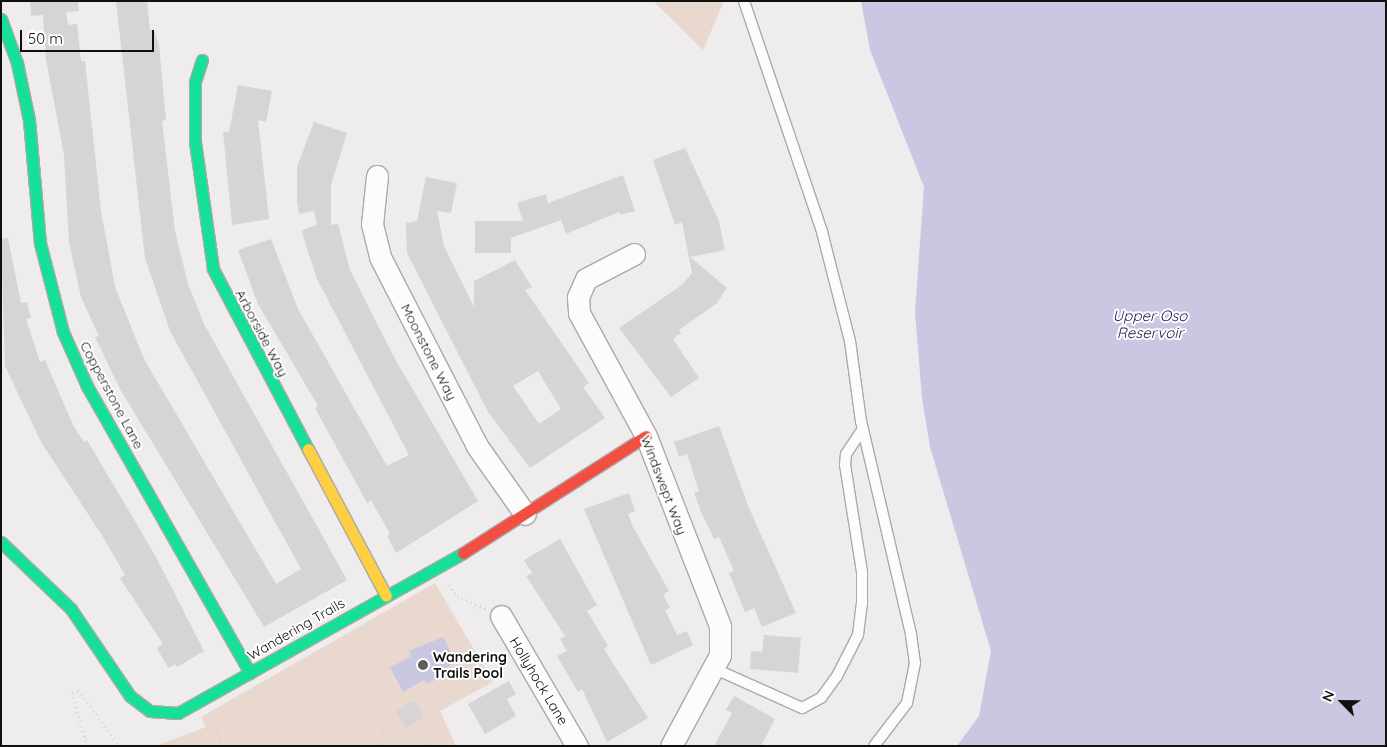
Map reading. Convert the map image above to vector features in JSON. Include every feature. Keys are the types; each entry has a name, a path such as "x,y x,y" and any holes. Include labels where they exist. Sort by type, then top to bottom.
{"street":[{"name":"Copperstone Lane","path":"1,19 28,111 40,243 63,332 87,386 250,673"},
{"name":"Arborside Way","path":"202,60 195,82 195,142 214,269 386,596"},
{"name":"Moonstone Way","path":"377,176 372,224 380,257 477,446 525,514"},
{"name":"Windswept Way","path":"634,254 586,279 578,296 578,313 646,436 720,626 720,655 671,746"},
{"name":"Wandering Trails","path":"1,542 71,609 130,696 150,711 178,713 386,596 525,514 646,436"},
{"name":"Hollyhock Lane","path":"501,616 577,746"}],"lane":[{"path":"744,1 822,232 850,341 863,429 915,663 908,703 874,746"},
{"path":"713,668 802,708 820,698 838,676 858,635 862,604 862,572 845,465 863,429"}],"path":[{"path":"329,628 384,724 384,739 380,746"},
{"path":"369,696 382,689"},
{"path":"87,746 72,693 78,690 119,746"},
{"path":"203,699 222,746"},
{"path":"384,739 397,745 413,734 426,746"}],"shaded area":[{"path":"653,1 724,1 703,50"},
{"path":"435,583 493,682 440,711 456,746 155,746 206,727 201,717"}],"water":[{"name":"Upper Oso Reservoir","path":"861,1 1386,1 1386,746 957,746 979,716 991,651 930,447 922,398 915,312 924,187 870,50"},
{"name":"Wandering Trails Pool","path":"443,637 456,662 435,674 437,679 427,684 424,680 403,692 390,668 411,656 409,651"}],"building":[{"path":"30,1 78,1 79,11 66,12 68,25 77,24 81,61 85,61 101,211 115,287 144,359 276,584 301,569 170,331 145,258 116,1 147,1 150,30 154,30 159,45 166,120 162,121 175,231 188,284 204,324 347,580 264,627 120,389 95,337 99,336 81,297 69,242 64,155 46,59 43,15 31,16"},
{"path":"238,85 272,91 266,122 258,120 269,219 232,225 223,132 229,132"},
{"path":"314,122 347,133 331,185 331,225 338,224 350,270 395,359 478,501 396,553 387,536 390,534 371,500 367,503 315,408 318,406 258,304 238,250 271,239 298,309 387,466 409,455 317,279 303,236 302,230 317,225 314,211 299,214 297,202 297,167"},
{"path":"685,148 719,221 725,250 690,257 727,288 717,303 679,330 681,333 673,339 699,378 671,397 619,328 682,285 692,273 682,222 675,225 653,160"},
{"path":"623,175 635,211 620,215 619,212 566,234 561,220 511,238 511,253 475,253 475,221 523,221 517,203 546,194 548,203"},
{"path":"426,177 457,183 451,213 437,211 444,246 474,307 474,281 515,260 532,287 525,290 589,383 583,387 605,418 530,468 488,412 407,253 406,223 417,221","holes":["538,371 561,409 539,424 513,386"]},
{"path":"8,238 21,303 27,302 31,318 26,319 40,362 45,360 73,425 84,442 87,440 156,557 204,651 177,667 175,664 168,668 157,648 163,644 120,578 125,575 103,537 41,442 5,366 1,239"},
{"path":"719,426 749,508 796,613 762,627 754,608 745,612 729,573 734,571 719,537 714,539 694,493 699,491 687,454 679,457 674,442"},
{"path":"629,493 635,511 628,514 633,527 669,591 663,594 670,608 665,610 677,635 687,631 693,645 651,665 584,509"},
{"path":"560,539 597,605 587,611 608,646 604,649 648,718 607,742 582,689 578,692 557,656 567,651 560,639 565,636 526,576 532,573 524,560"},
{"path":"764,635 801,638 798,673 750,669 751,651 762,652"},
{"path":"509,681 516,694 507,699 516,716 485,734 468,704"},
{"path":"734,696 775,719 761,746 714,746 732,713 726,710"},
{"path":"414,700 424,717 406,728 396,711"}],"traffic: fast":[{"path":"1,19 17,63 29,120 40,243 63,332 87,386 250,673"},
{"path":"202,60 195,82 195,142 213,269 308,449"},
{"path":"1,542 71,609 130,696 150,711 178,713 463,553"}],"traffic: slow":[{"path":"308,449 386,596"}],"traffic: jam":[{"path":"463,553 646,436"}],"place":[{"name":"Wandering Trails Pool","path":"423,665"}]}
